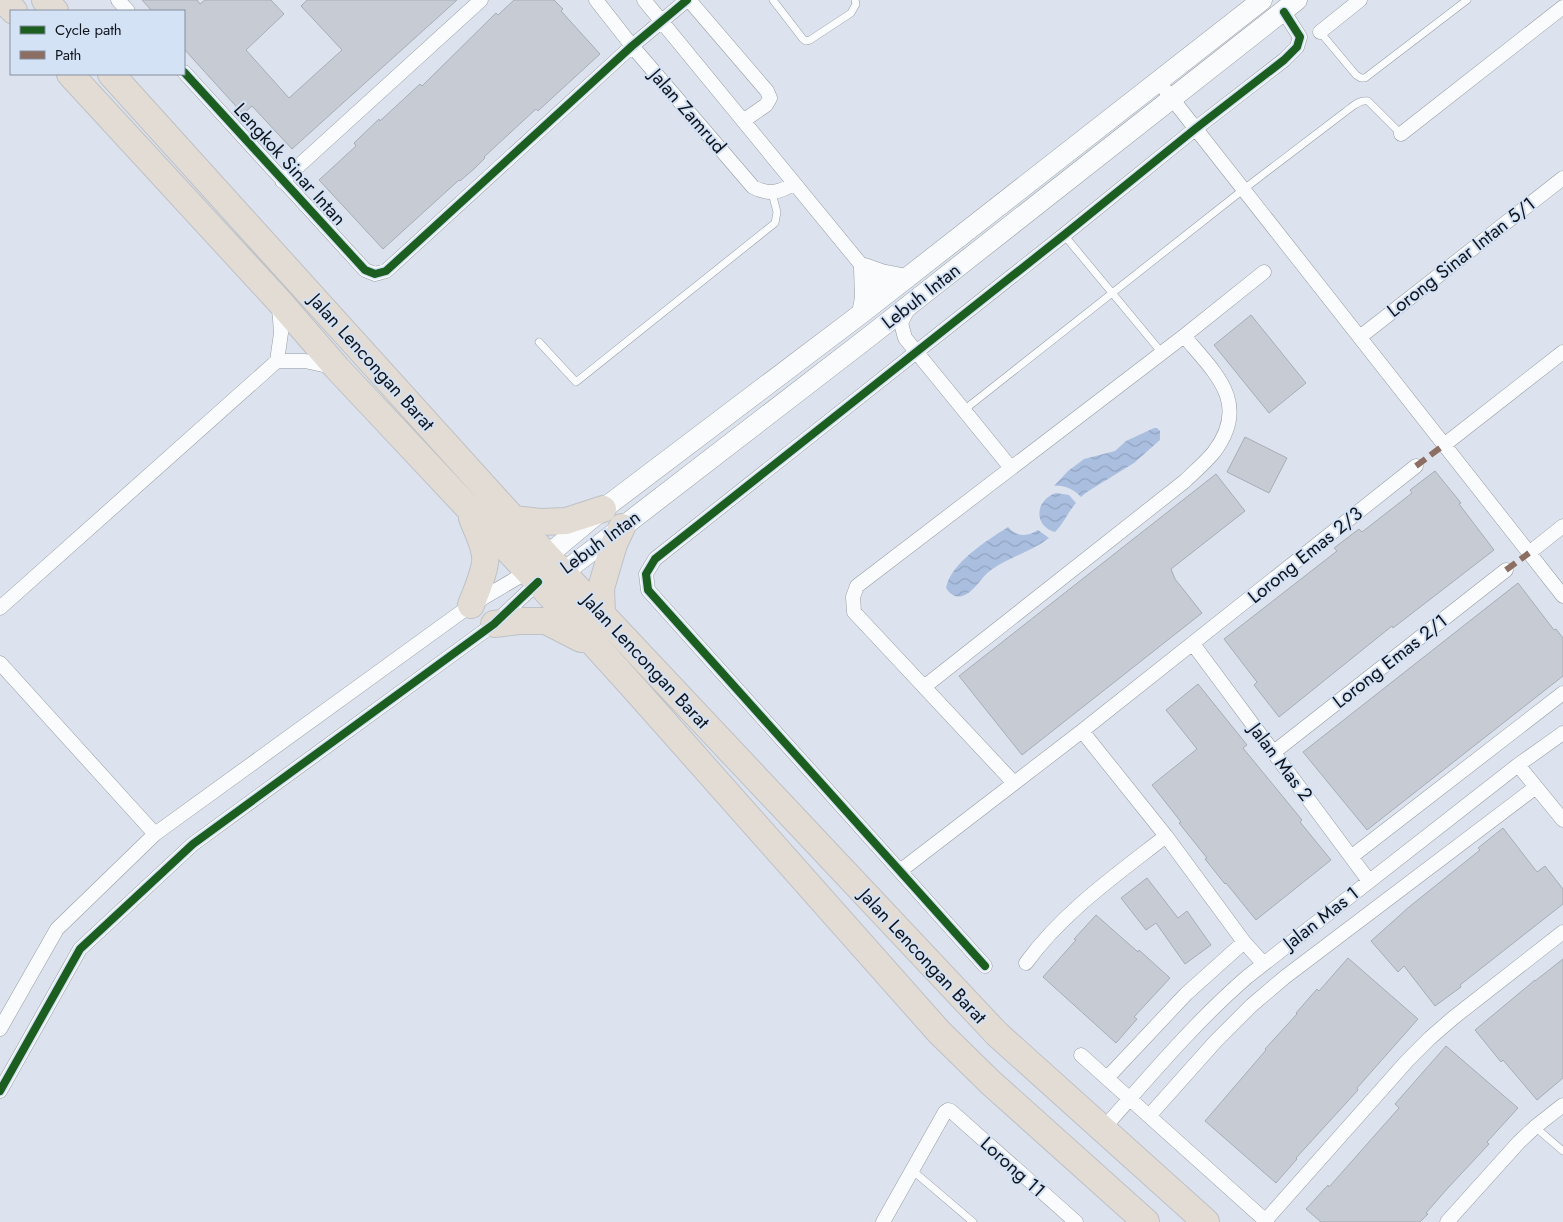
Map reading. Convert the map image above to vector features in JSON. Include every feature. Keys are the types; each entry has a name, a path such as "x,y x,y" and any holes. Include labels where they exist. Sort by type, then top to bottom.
{"highway":[{"path":"3,0 13,10"},
{"path":"45,0 54,10"},
{"name":"Jalan Lencongan Barat","path":"71,75 279,301 337,368 533,577 939,1032 990,1082 1146,1222"},
{"name":"Jalan Lencongan Barat","path":"112,75 555,564 997,1034 1206,1222"},
{"path":"468,508 483,546 485,563 471,605"},
{"path":"514,519 540,522 561,521 603,509"},
{"path":"602,614 601,588 614,544 622,527"},
{"path":"494,624 519,621 546,621 597,648"}],"main road":[{"name":"Lebuh Intan","path":"555,564 603,509 886,295 1262,0"},
{"name":"Lebuh Intan","path":"533,577 622,527 870,336 1290,6"},
{"path":"862,313 865,298 864,268 906,279"}],"street":[{"path":"118,0 127,10"},
{"path":"282,180 481,0"},
{"name":"Jalan Zamrud","path":"596,0 632,46 753,187 762,192 772,193"},
{"path":"644,0 886,295"},
{"path":"632,46 688,0 767,91 770,98 766,105 743,121"},
{"path":"1320,32 1360,0"},
{"path":"985,966 648,590 646,574 655,559 1284,60 1297,47 1300,37 1290,6"},
{"path":"1401,134 1563,7"},
{"name":"Lengkok Sinar Intan","path":"185,73 365,270 375,274 386,271 632,46"},
{"path":"1159,82 1563,596"},
{"name":"Lorong Sinar Intan 5/1","path":"1360,337 1563,178"},
{"path":"772,193 786,189 794,183"},
{"path":"1014,783 854,612 853,597 857,586 1162,353 1264,272"},
{"path":"278,361 281,333 279,301"},
{"path":"910,304 901,323 905,338 1012,468"},
{"path":"870,336 887,334 905,338"},
{"path":"924,686 1184,481 1214,452 1227,430 1231,410 1228,398 1220,379 1184,336"},
{"path":"1444,445 1563,352"},
{"path":"0,608 278,361 305,361 337,368"},
{"name":"Lorong Emas 2/3","path":"900,871 1193,644 1416,466"},
{"path":"1529,553 1563,526"},
{"name":"Lorong Emas 2/1","path":"1274,752 1506,570"},
{"path":"0,1029 57,929 155,834 471,605 533,577"},
{"path":"0,1091 80,949 193,844 494,624 533,577"},
{"name":"Jalan Mas 2","path":"1193,644 1369,881"},
{"path":"0,663 155,834"},
{"path":"1351,857 1563,692"},
{"path":"1082,731 1166,836 1244,942 1263,963"},
{"name":"Jalan Mas 1","path":"1103,1129 1206,1015 1263,963 1563,732"},
{"path":"1518,765 1563,820"},
{"path":"1149,1116 1215,1042 1252,1005 1285,977 1536,787"},
{"path":"1026,964 1052,932 1100,887 1166,836"},
{"path":"1082,1055 1266,1221 1407,1061 1430,1038 1563,932"},
{"path":"1107,1078 1191,990 1244,942"},
{"path":"1447,1222 1519,1142 1563,1105"},
{"name":"Lorong 11","path":"912,1170 945,1112 948,1110 1076,1222"},
{"path":"883,1222 912,1170"}],"lane":[{"path":"773,0 806,41 851,13 856,4 855,0"},
{"path":"1320,32 1356,75 1365,78 1467,0"},
{"path":"964,410 1244,189 1361,101 1368,101 1401,134"},
{"path":"539,342 576,382 775,223 777,212 772,193"},
{"path":"1064,234 1162,353"},
{"path":"1535,1127 1563,1151"},
{"path":"912,1170 973,1222"}],"water":[{"path":"1154,428 1160,431 1160,440 1134,463 1081,497 1069,488 1054,486 1068,471 1084,459 1115,451 1126,441"},
{"path":"1056,493 1069,495 1076,503 1055,532 1043,524 1039,513 1044,501"},
{"path":"1008,527 1015,533 1022,535 1038,530 1049,538 991,570 966,594 955,596 951,594 946,588 949,578 955,569 971,553"}],"building":[{"path":"142,0 197,0 200,4 205,0 271,0 284,14 246,50 289,98 342,50 301,6 307,0 457,0 292,149 252,106 243,114 185,50 185,10 151,10"},
{"path":"514,0 554,0 563,9 561,11 600,54 538,111 536,109 484,157 475,168 459,180 383,249 319,180 356,146 354,143 379,119 380,121 420,84 422,86 496,13 498,15"},
{"path":"1251,315 1306,383 1269,413 1214,345"},
{"path":"1245,437 1287,458 1269,493 1227,472"},
{"path":"1435,471 1461,503 1459,504 1494,550 1393,628 1392,626 1279,717 1254,685 1257,682 1224,639 1337,551 1334,548 1359,529 1362,532 1412,493 1410,490"},
{"path":"1216,474 1245,511 1171,569 1175,579 1202,613 1022,755 959,676"},
{"path":"1518,583 1554,630 1556,629 1563,638 1563,676 1367,830 1303,752"},
{"path":"1198,684 1247,745 1243,748 1302,820 1300,822 1331,860 1256,920 1205,859 1207,858 1152,785 1197,749 1166,710"},
{"path":"1503,828 1537,872 1545,866 1563,889 1563,904 1435,1006 1404,966 1398,972 1371,941 1409,907 1480,850 1478,848"},
{"path":"1147,878 1178,918 1187,911 1211,945 1185,964 1156,923 1146,930 1121,898"},
{"path":"1096,915 1170,978 1134,1017 1137,1019 1116,1043 1043,977"},
{"path":"1348,958 1418,1019 1276,1183 1205,1121 1317,989 1319,991"},
{"path":"1563,959 1563,1078 1537,1100 1503,1060 1501,1062 1475,1030"},
{"path":"1446,1046 1518,1108 1420,1222 1321,1222 1306,1209 1328,1185 1329,1187 1399,1108 1395,1104"}],"marked path":[{"path":"1416,466 1444,445"},
{"path":"1506,570 1529,553"}],"cycle path":[{"path":"185,73 365,270 375,274 386,271 632,46 687,0"},
{"path":"985,966 648,590 646,574 655,559 1284,60 1297,47 1300,37 1284,12"},
{"path":"0,1091 80,949 193,844 494,624 538,582"}]}
